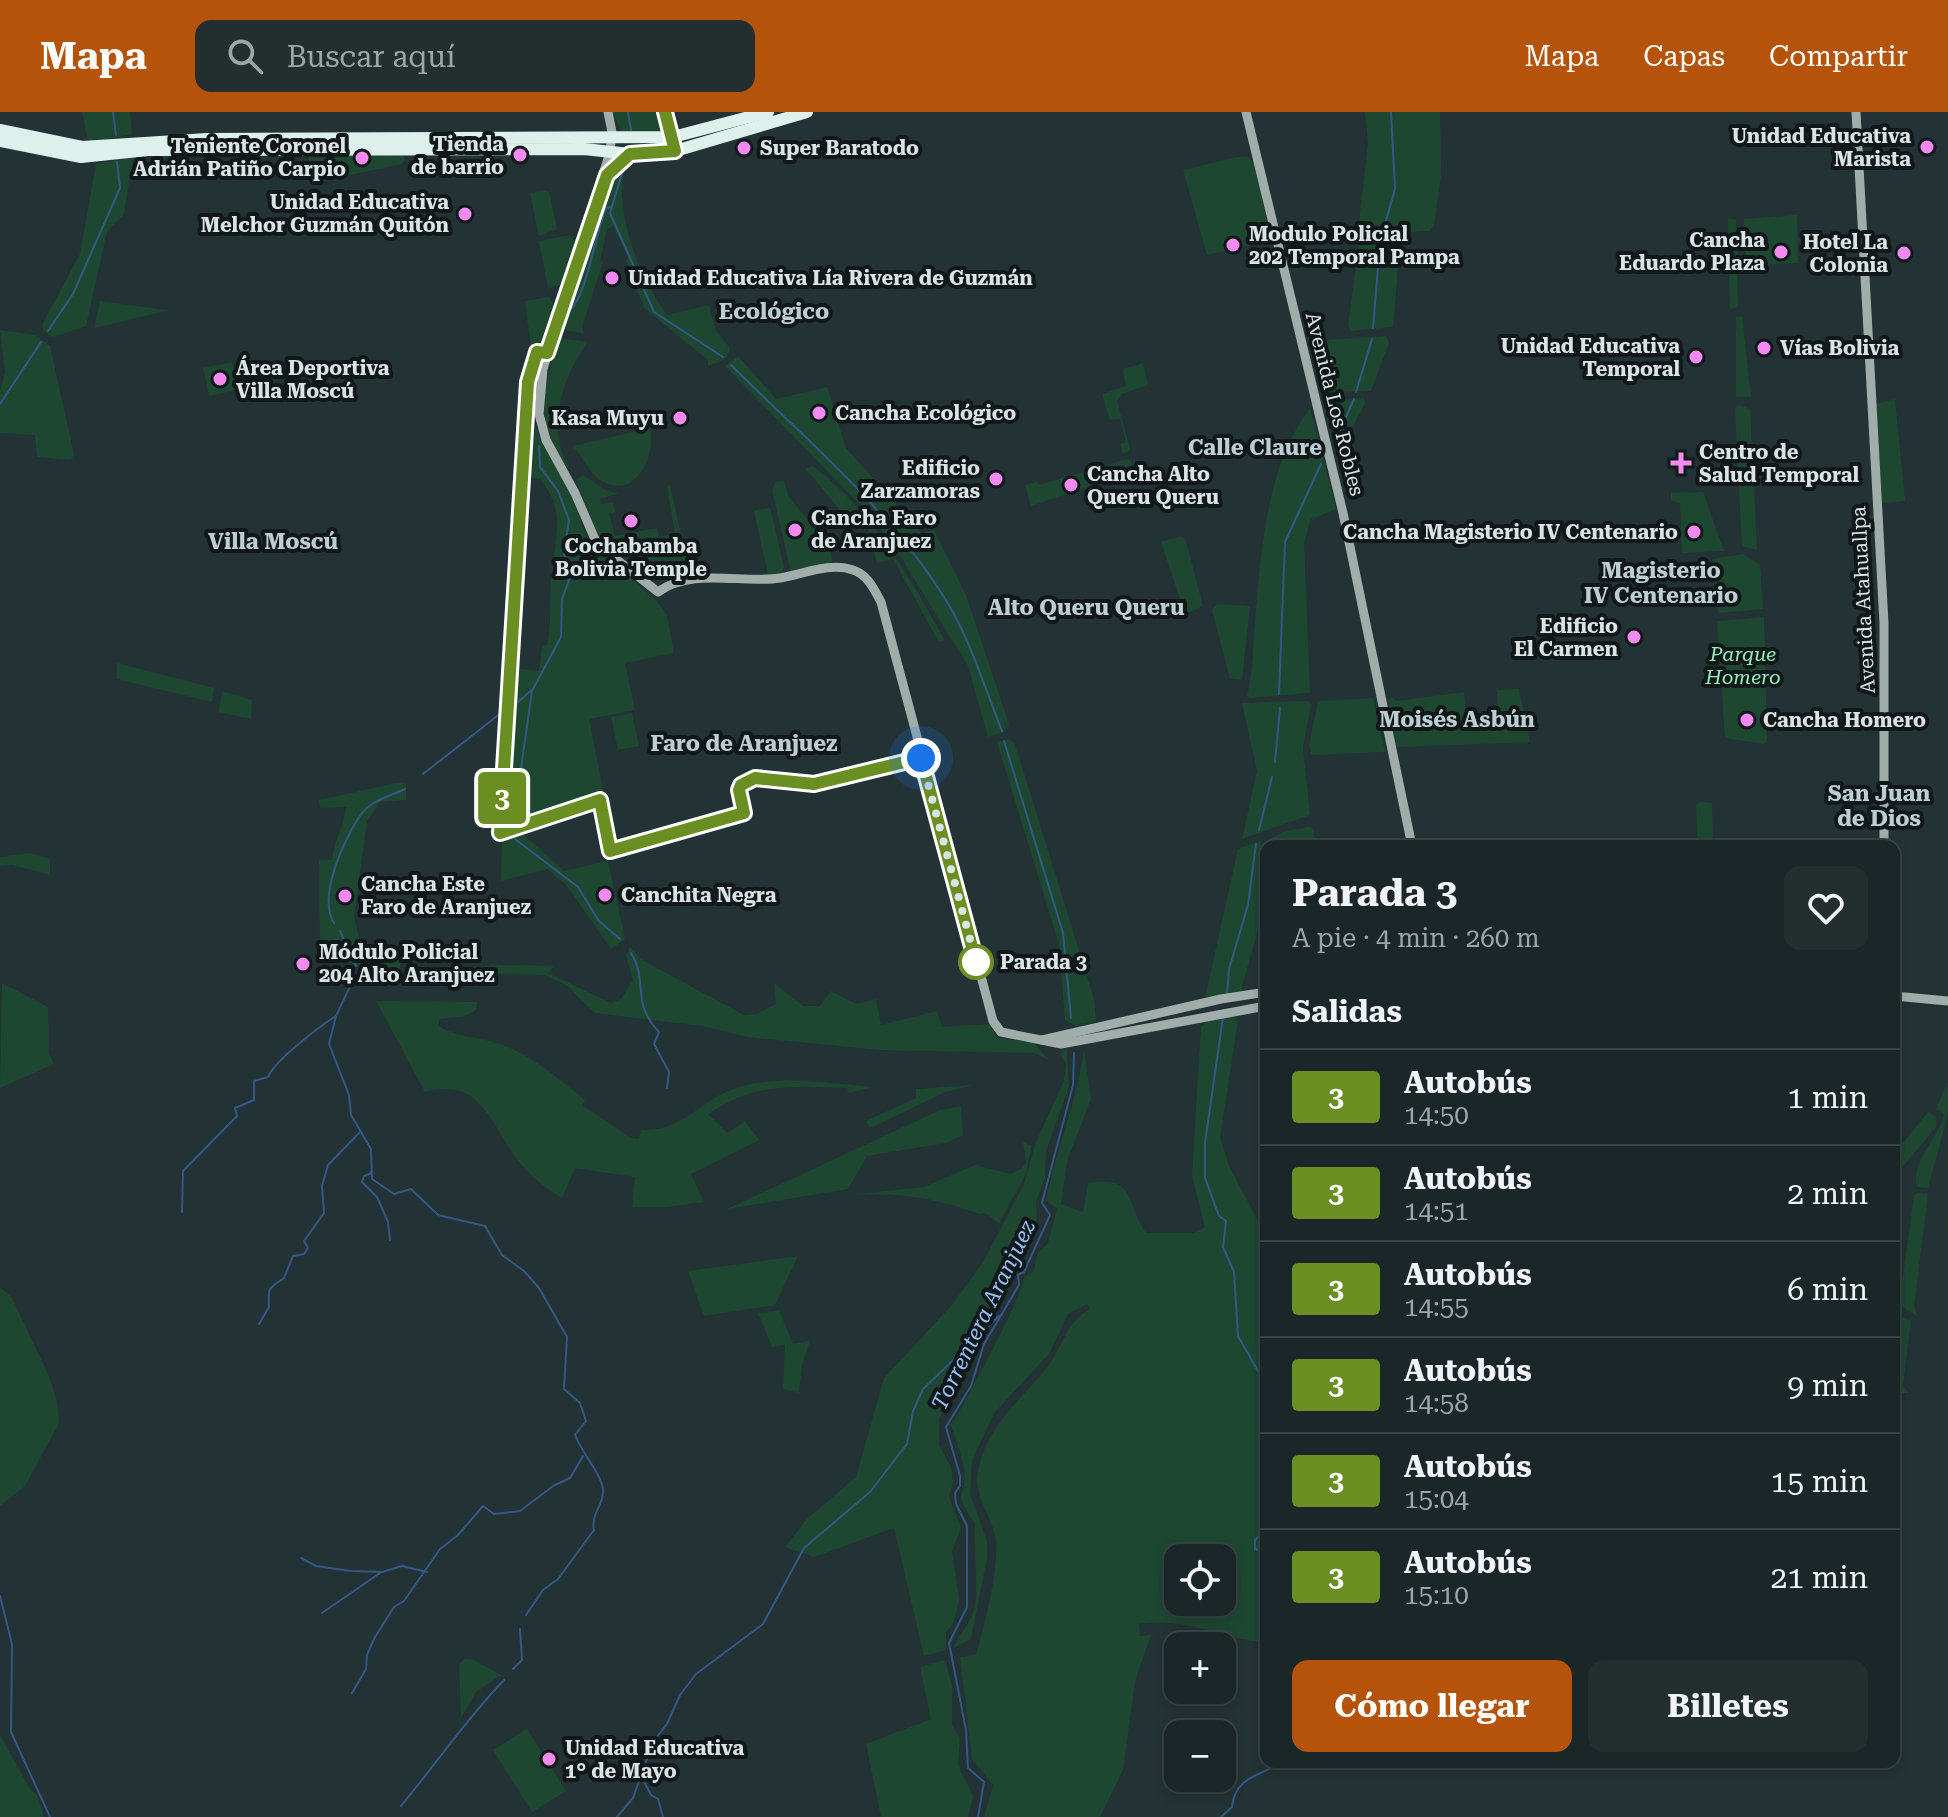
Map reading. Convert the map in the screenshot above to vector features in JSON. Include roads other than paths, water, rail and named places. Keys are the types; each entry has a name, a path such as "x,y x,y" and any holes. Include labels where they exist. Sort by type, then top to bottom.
{"highway":[{"path":"0,130 82,147 207,139 612,138 674,144 768,112"},
{"path":"0,141 81,157 163,150 630,154 807,112"}],"main road":[{"path":"608,112 612,138 610,152 547,353 538,397 546,440 575,493 597,544 658,592 669,585 697,579 778,579 837,567 862,573 872,584 881,602 997,1028 1011,1035 1061,1044 1260,1007"},
{"path":"665,112 674,144"},
{"name":"Avenida Los Robles","path":"1246,112 1343,513 1411,840"},
{"name":"Avenida Atahuallpa","path":"1856,112 1884,627 1884,840"},
{"path":"602,183 630,154"},
{"path":"1042,1040 1260,993"},
{"path":"1900,997 1948,1001"}],"waterway":[{"path":"113,112 116,135"},
{"name":"Torrentera Aranjuez","path":"628,112 631,130"},
{"path":"1383,231 1395,189 1391,112"},
{"path":"48,331 73,294 120,188 117,162"},
{"name":"Torrentera Aranjuez","path":"623,170 610,213 654,312 723,357"},
{"path":"570,310 586,278 606,208 611,207"},
{"path":"1373,328 1380,243"},
{"path":"1356,392 1372,339"},
{"path":"0,404 41,342"},
{"name":"Torrentera Aranjuez","path":"731,365 874,507 925,569 963,633 1002,731"},
{"path":"1335,442 1354,399"},
{"path":"518,702 533,689 561,637 562,599 569,580 564,552 569,520 558,491 540,467 539,446"},
{"path":"1279,694 1285,542 1321,464"},
{"path":"513,825 532,691"},
{"path":"1275,762 1280,708"},
{"path":"423,774 501,713"},
{"name":"Torrentera Aranjuez","path":"1004,741 1063,933 1071,1018"},
{"path":"1259,830 1272,777"},
{"path":"334,923 330,912 331,883 348,836 366,809 405,789"},
{"path":"515,839 578,887 599,921 620,939"},
{"path":"1227,995 1229,969 1248,905 1256,844"},
{"path":"340,931 356,966"},
{"path":"631,953 639,973 645,1011 659,1032 654,1044 669,1072 667,1088"},
{"path":"353,980 336,1016 329,1044 349,1095 351,1115 371,1149 372,1179 394,1194 411,1189 438,1215 485,1226 502,1255 524,1271 539,1288 567,1337 564,1389 580,1403 586,1421 575,1435 600,1480 603,1493 594,1519 594,1530 558,1579 543,1590 526,1615"},
{"path":"182,1212 183,1171 237,1116 235,1108 254,1100 254,1081 268,1077 288,1053 336,1016"},
{"path":"1223,1017 1205,1143 1205,1178 1219,1216 1226,1221 1223,1247 1234,1272 1238,1336 1260,1374"},
{"name":"Torrentera Aranjuez","path":"978,1817 984,1782 968,1768 966,1730 949,1643 967,1607 967,1526 956,1504 955,1493 960,1486 960,1476 946,1427 971,1386 984,1344 1019,1285 1018,1275 1024,1272 1050,1215 1042,1203 1073,1085 1074,1053"},
{"path":"259,1324 269,1307 270,1289 284,1278 293,1256 304,1254 308,1248 304,1241 324,1213 322,1186 328,1165 360,1132"},
{"path":"372,1173 364,1176 362,1182 377,1197 388,1222 390,1240"},
{"path":"617,1817 633,1798 653,1742 696,1674 763,1624 804,1548 870,1492 907,1444 913,1411 923,1389 999,1316"},
{"path":"352,1693 366,1669 367,1655 375,1637 394,1607 404,1601 440,1549 458,1535 483,1506 494,1514 520,1511 553,1486 570,1478 583,1456"},
{"path":"1260,1535 1255,1540 1255,1549 1260,1550"},
{"path":"301,1558 316,1566 351,1571 382,1572 402,1566 427,1572"},
{"path":"322,1613 380,1573"},
{"path":"0,1596 12,1644 11,1732 50,1817"},
{"path":"513,1669 522,1660 520,1629"},
{"path":"401,1806 504,1680"},
{"path":"1221,1817 1232,1807 1238,1789 1250,1778 1270,1768"},
{"path":"640,1774 651,1795 658,1799 663,1817"}],"place":[{"name":"Unidad Educativa Marista","path":"1927,147"},
{"name":"Super Baratodo","path":"744,148"},
{"name":"Tienda de barrio","path":"520,155"},
{"name":"Teniente Coronel Adrián Patiño Carpio","path":"362,158"},
{"name":"Unidad Educativa Melchor Guzmán Quitón","path":"465,214"},
{"name":"Modulo Policial 202 Temporal Pampa","path":"1233,245"},
{"name":"Cancha Eduardo Plaza","path":"1781,252"},
{"name":"Hotel La Colonia","path":"1904,253"},
{"name":"Unidad Educativa Lía Rivera de Guzmán","path":"612,278"},
{"name":"Vías Bolivia","path":"1764,348"},
{"name":"Unidad Educativa Temporal","path":"1696,357"},
{"name":"Área Deportiva Villa Moscú","path":"220,379"},
{"name":"Cancha Ecológico","path":"819,413"},
{"name":"Kasa Muyu","path":"680,418"},
{"name":"Centro de Salud Temporal","path":"1681,463"},
{"name":"Edificio Zarzamoras","path":"996,479"},
{"name":"Cancha Alto Queru Queru","path":"1071,485"},
{"name":"Cochabamba Bolivia Temple","path":"631,521"},
{"name":"Cancha Faro de Aranjuez","path":"795,530"},
{"name":"Cancha Magisterio IV Centenario","path":"1694,532"},
{"name":"Edificio El Carmen","path":"1634,637"},
{"name":"Cancha Homero","path":"1747,720"},
{"name":"Canchita Negra","path":"605,895"},
{"name":"Cancha Este Faro de Aranjuez","path":"345,896"},
{"name":"Parada 3","path":"976,962"},
{"name":"Módulo Policial 204 Alto Aranjuez","path":"303,964"},
{"name":"Unidad Educativa 1° de Mayo","path":"549,1759"}],"district":[{"name":"Ecológico","path":"774,311"},
{"name":"Calle Claure","path":"1255,447"},
{"name":"Villa Moscú","path":"273,541"},
{"name":"Magisterio IV Centenario","path":"1661,582"},
{"name":"Alto Queru Queru","path":"1086,607"},
{"name":"Moisés Asbún","path":"1457,719"},
{"name":"Faro de Aranjuez","path":"744,743"},
{"name":"San Juan de Dios","path":"1879,806"}],"park label":[{"name":"Parque Homero","path":"1743,666"}]}
